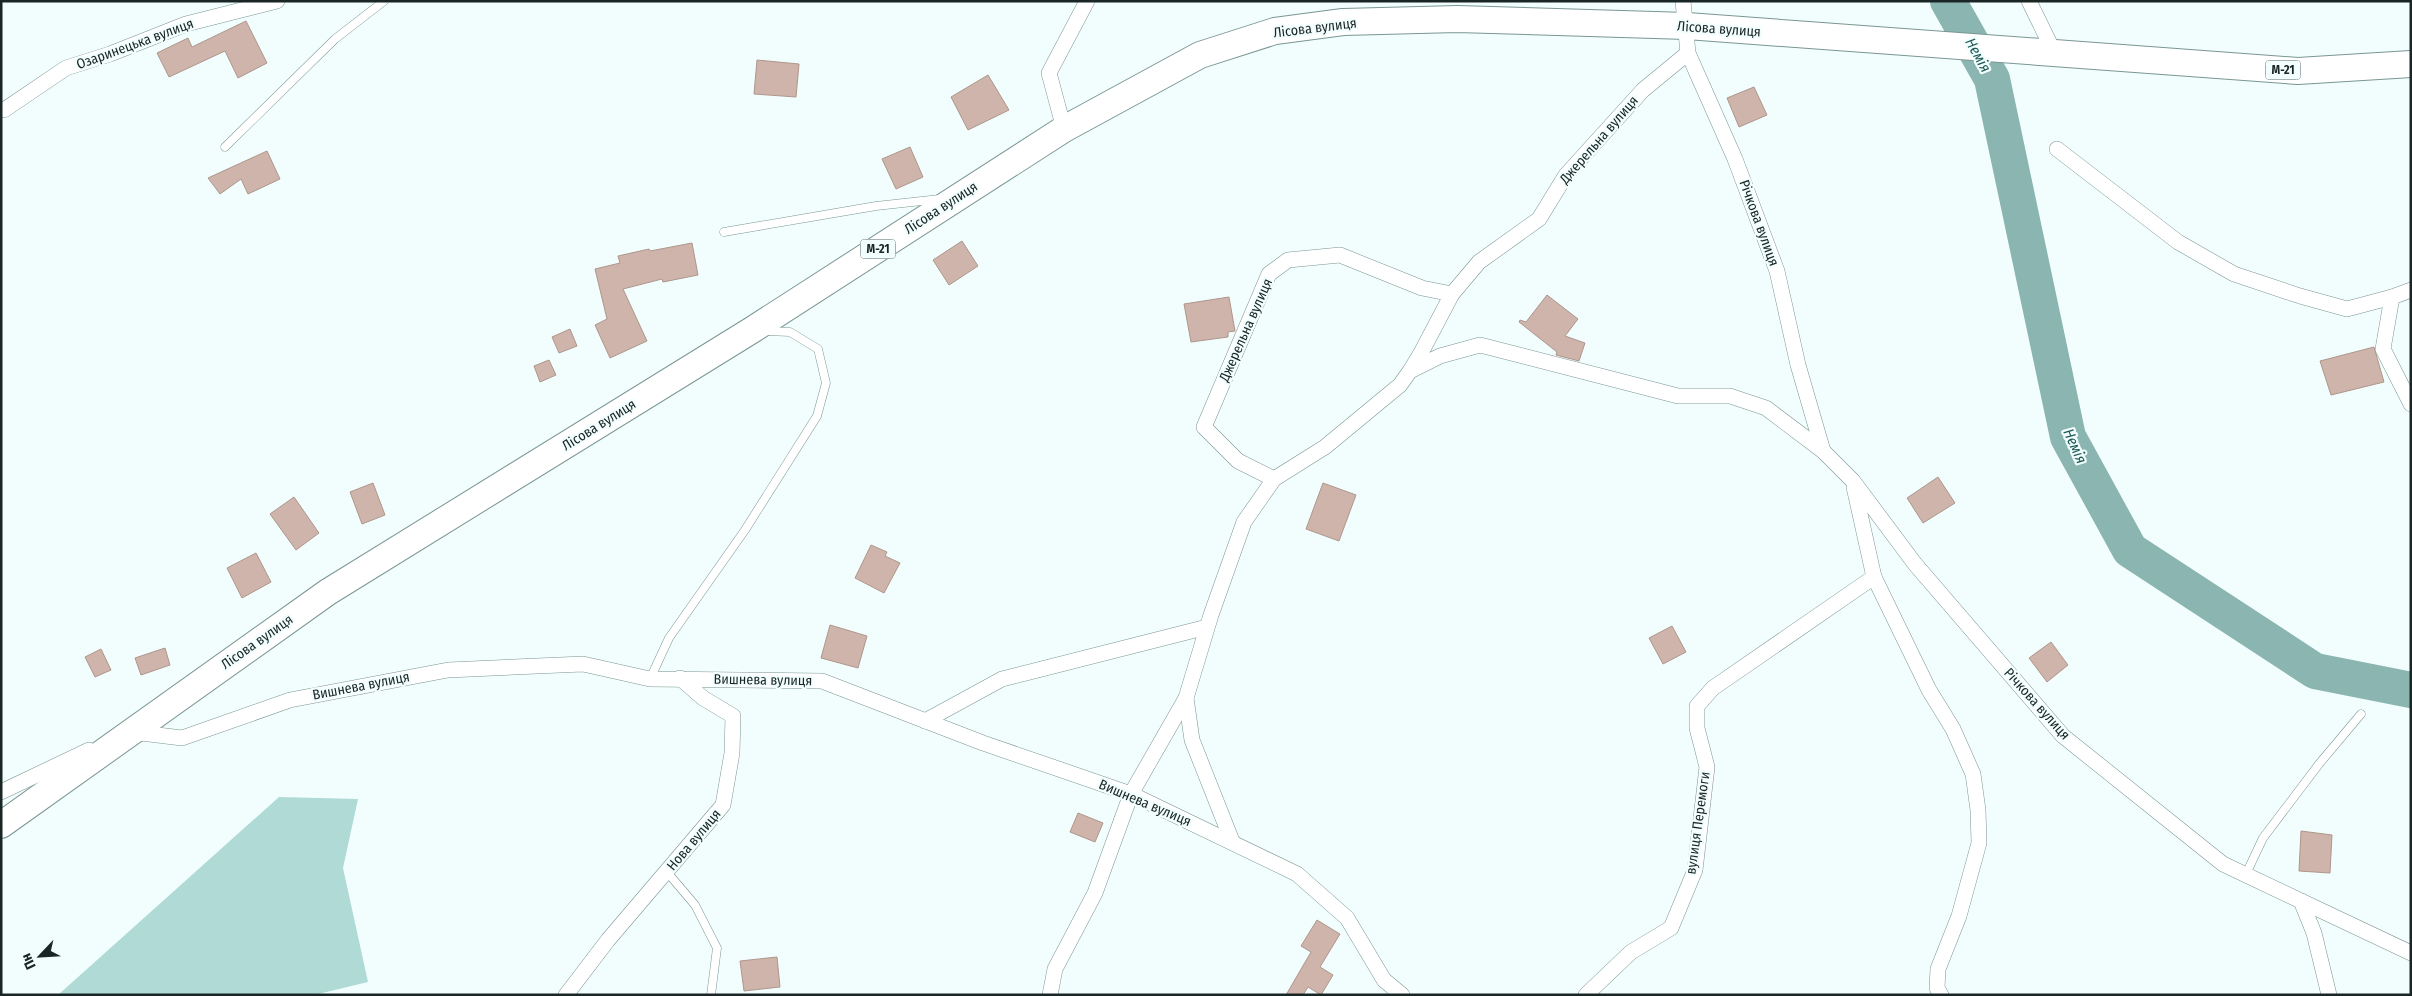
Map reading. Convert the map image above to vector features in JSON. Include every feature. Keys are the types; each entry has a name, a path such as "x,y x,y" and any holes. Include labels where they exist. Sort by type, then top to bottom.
{"highway":[{"name":"Лісова вулиця","path":"1,825 130,731 328,592 752,330 1064,129 1200,55 1274,31 1343,22 1685,14 1868,40 2054,52"},
{"name":"М-21","path":"2054,52 2298,71 2411,64"}],"street":[{"name":"Озаринецька вулиця","path":"4,110 66,68 110,54 186,24 277,1"},
{"path":"1064,129 1049,73 1087,1"},
{"path":"2029,1 2054,52"},
{"name":"Річкова вулиця","path":"1685,14 1688,53 1735,159 1777,271 1798,365 1823,451"},
{"name":"Джерельна вулиця","path":"1050,995 1055,969 1095,892 1131,794 1186,698 1207,627 1244,522 1274,479 1325,447 1400,385 1422,352 1452,294 1479,262 1538,219 1566,175 1643,90 1688,53"},
{"path":"2057,149 2178,242 2234,274 2347,309 2411,290"},
{"name":"Джерельна вулиця","path":"1274,479 1238,461 1204,427 1269,274 1288,260 1340,256 1422,288 1452,294"},
{"path":"2392,297 2383,349 2411,404"},
{"name":"Джерельна вулиця","path":"1410,370 1440,356 1480,345 1578,372"},
{"name":"Річкова вулиця","path":"1578,372 1678,396 1730,396 1766,408 1823,451 1853,481 1915,564 2063,736 2223,864 2411,953"},
{"path":"1853,481 1874,577 1929,690 1953,729 1973,774 1978,810 1979,843 1959,916 1938,969 1937,988 1940,995"},
{"name":"вулиця Перемоги","path":"1586,995 1631,952 1670,928 1695,870 1707,767 1697,728 1697,706 1713,688 1874,577"},
{"path":"925,721 1002,679 1207,627"},
{"name":"Вишнева вулиця","path":"130,731 182,738 290,700 448,670 584,664 650,679 822,681 925,721 1131,794 1296,874 1348,918 1384,980 1402,995"},
{"name":"Нова вулиця","path":"566,995 608,940 668,872 723,805 732,753 733,716 703,698 680,678"},
{"name":"Джерельна вулиця","path":"1186,698 1192,740 1232,842"},
{"path":"1,792 130,731"},
{"path":"2301,901 2314,933 2328,995"}],"lane":[{"path":"225,147 335,39 384,1"},
{"path":"724,232 876,206 959,196"},
{"path":"650,679 669,638 745,530 817,416 826,383 818,349 790,332 752,330"},
{"path":"2246,874 2263,838 2319,764 2361,714"},
{"path":"668,872 695,905 717,948 711,995"}],"shaded area":[{"path":"279,797 358,799 343,868 368,982 314,995 58,995"}],"building":[{"path":"246,21 267,63 238,78 225,51 169,77 157,53 188,38 192,47"},
{"path":"757,60 799,64 796,97 754,94"},
{"path":"988,75 1009,110 968,130 951,97"},
{"path":"1754,87 1767,115 1739,127 1727,98"},
{"path":"910,147 923,177 896,189 882,159"},
{"path":"267,151 280,179 248,194 241,179 220,194 208,178"},
{"path":"962,241 978,266 949,285 933,260"},
{"path":"692,243 698,275 663,282 662,279 623,289 647,341 610,358 595,325 607,319 595,269 620,263 618,256 649,249 650,251"},
{"path":"1547,295 1578,319 1565,336 1585,343 1579,361 1556,355 1557,352 1519,322 1520,320 1526,322"},
{"path":"1229,297 1235,331 1228,332 1228,337 1191,342 1184,304"},
{"path":"570,329 577,346 559,353 552,337"},
{"path":"2374,347 2384,382 2331,395 2320,361"},
{"path":"549,360 556,375 540,382 534,366"},
{"path":"1938,477 1955,503 1923,523 1907,498"},
{"path":"373,483 385,515 362,524 350,492"},
{"path":"1323,483 1356,495 1339,541 1306,529"},
{"path":"294,497 319,533 296,550 270,514"},
{"path":"871,545 887,552 885,556 900,563 884,593 855,578"},
{"path":"256,553 271,582 242,598 227,568"},
{"path":"830,625 867,636 858,668 821,658"},
{"path":"1672,626 1686,652 1663,664 1649,638"},
{"path":"2051,642 2068,665 2047,682 2029,658"},
{"path":"165,648 170,665 141,675 135,658"},
{"path":"101,649 111,670 95,677 85,657"},
{"path":"1078,813 1103,823 1095,842 1070,832"},
{"path":"2301,831 2332,835 2330,873 2299,871"},
{"path":"1317,920 1340,934 1320,967 1333,975 1321,995 1308,987 1303,995 1286,995 1311,952 1301,946"},
{"path":"777,957 780,987 744,991 740,961"}],"waterway":[{"name":"Немія","path":"1948,1 1992,79 2068,437 2130,550 2315,671 2411,690"}]}
